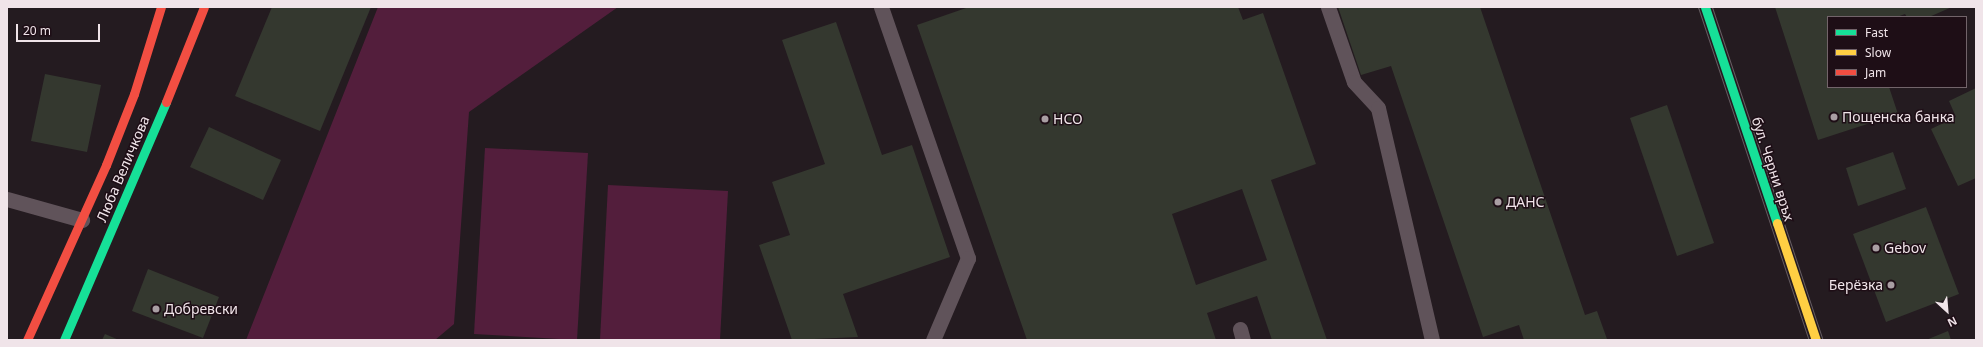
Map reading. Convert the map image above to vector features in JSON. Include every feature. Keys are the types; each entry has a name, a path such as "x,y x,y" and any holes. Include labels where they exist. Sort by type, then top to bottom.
{"main road":[{"name":"Люба Величкова","path":"27,340 82,220 134,94 161,7"},
{"name":"Люба Величкова","path":"64,340 134,180 204,7"},
{"name":"бул. Черни връх","path":"1705,7 1816,340"}],"lane":[{"path":"881,7 968,258 933,340"},
{"path":"1328,7 1354,82 1378,108 1432,340"},
{"path":"7,199 82,220"}],"shaded area":[{"path":"378,7 618,7 469,112 454,324 435,340 246,340"},
{"path":"485,148 588,153 577,340 474,334"},
{"path":"608,185 728,191 720,340 600,340"}],"building":[{"path":"272,7 371,7 320,131 235,96"},
{"name":"НСО","path":"969,7 1238,7 1243,20 1263,13 1316,164 1271,180 1327,340 1272,340 1257,296 1207,313 1216,340 1027,340 917,25","holes":["1242,189 1267,260 1196,285 1172,214"]},
{"path":"1338,7 1480,7 1585,315 1597,311 1607,339 1524,340 1519,325 1483,337 1391,66 1361,75"},
{"path":"1775,7 1952,7 1931,16 1906,16 1905,14 1900,16 1827,16 1827,88 1889,88 1898,114 1818,140"},
{"path":"836,22 882,155 912,145 950,257 843,294 858,337 792,340 759,245 790,235 772,182 825,164 782,40"},
{"path":"45,74 101,85 87,152 31,141"},
{"path":"1976,88 1976,178 1958,186 1931,129 1956,117 1949,101"},
{"path":"1667,105 1714,243 1677,256 1630,118"},
{"path":"209,127 281,160 263,200 190,167"},
{"path":"1893,152 1906,189 1858,206 1846,168"},
{"path":"1926,207 1959,294 1886,322 1853,234"},
{"path":"148,269 219,297 203,338 132,311"},
{"path":"1948,331 1951,340 1926,340"},
{"path":"105,334 119,340 102,340"}],"tram line":[{"path":"1698,7 1809,340"},
{"path":"1712,7 1823,340"}],"traffic: fast":[{"path":"1705,7 1777,223"},
{"path":"64,340 166,102"}],"traffic: slow":[{"path":"1777,223 1816,340"}],"traffic: jam":[{"path":"27,340 106,165 134,94 161,7"},
{"path":"166,102 204,7"}],"place":[{"name":"Пощенска банка","path":"1834,117"},
{"name":"НСО","path":"1045,119"},
{"name":"ДАНС","path":"1498,202"},
{"name":"Gebov","path":"1876,248"},
{"name":"Берёзка","path":"1891,285"},
{"name":"Добревски","path":"156,309"}]}
